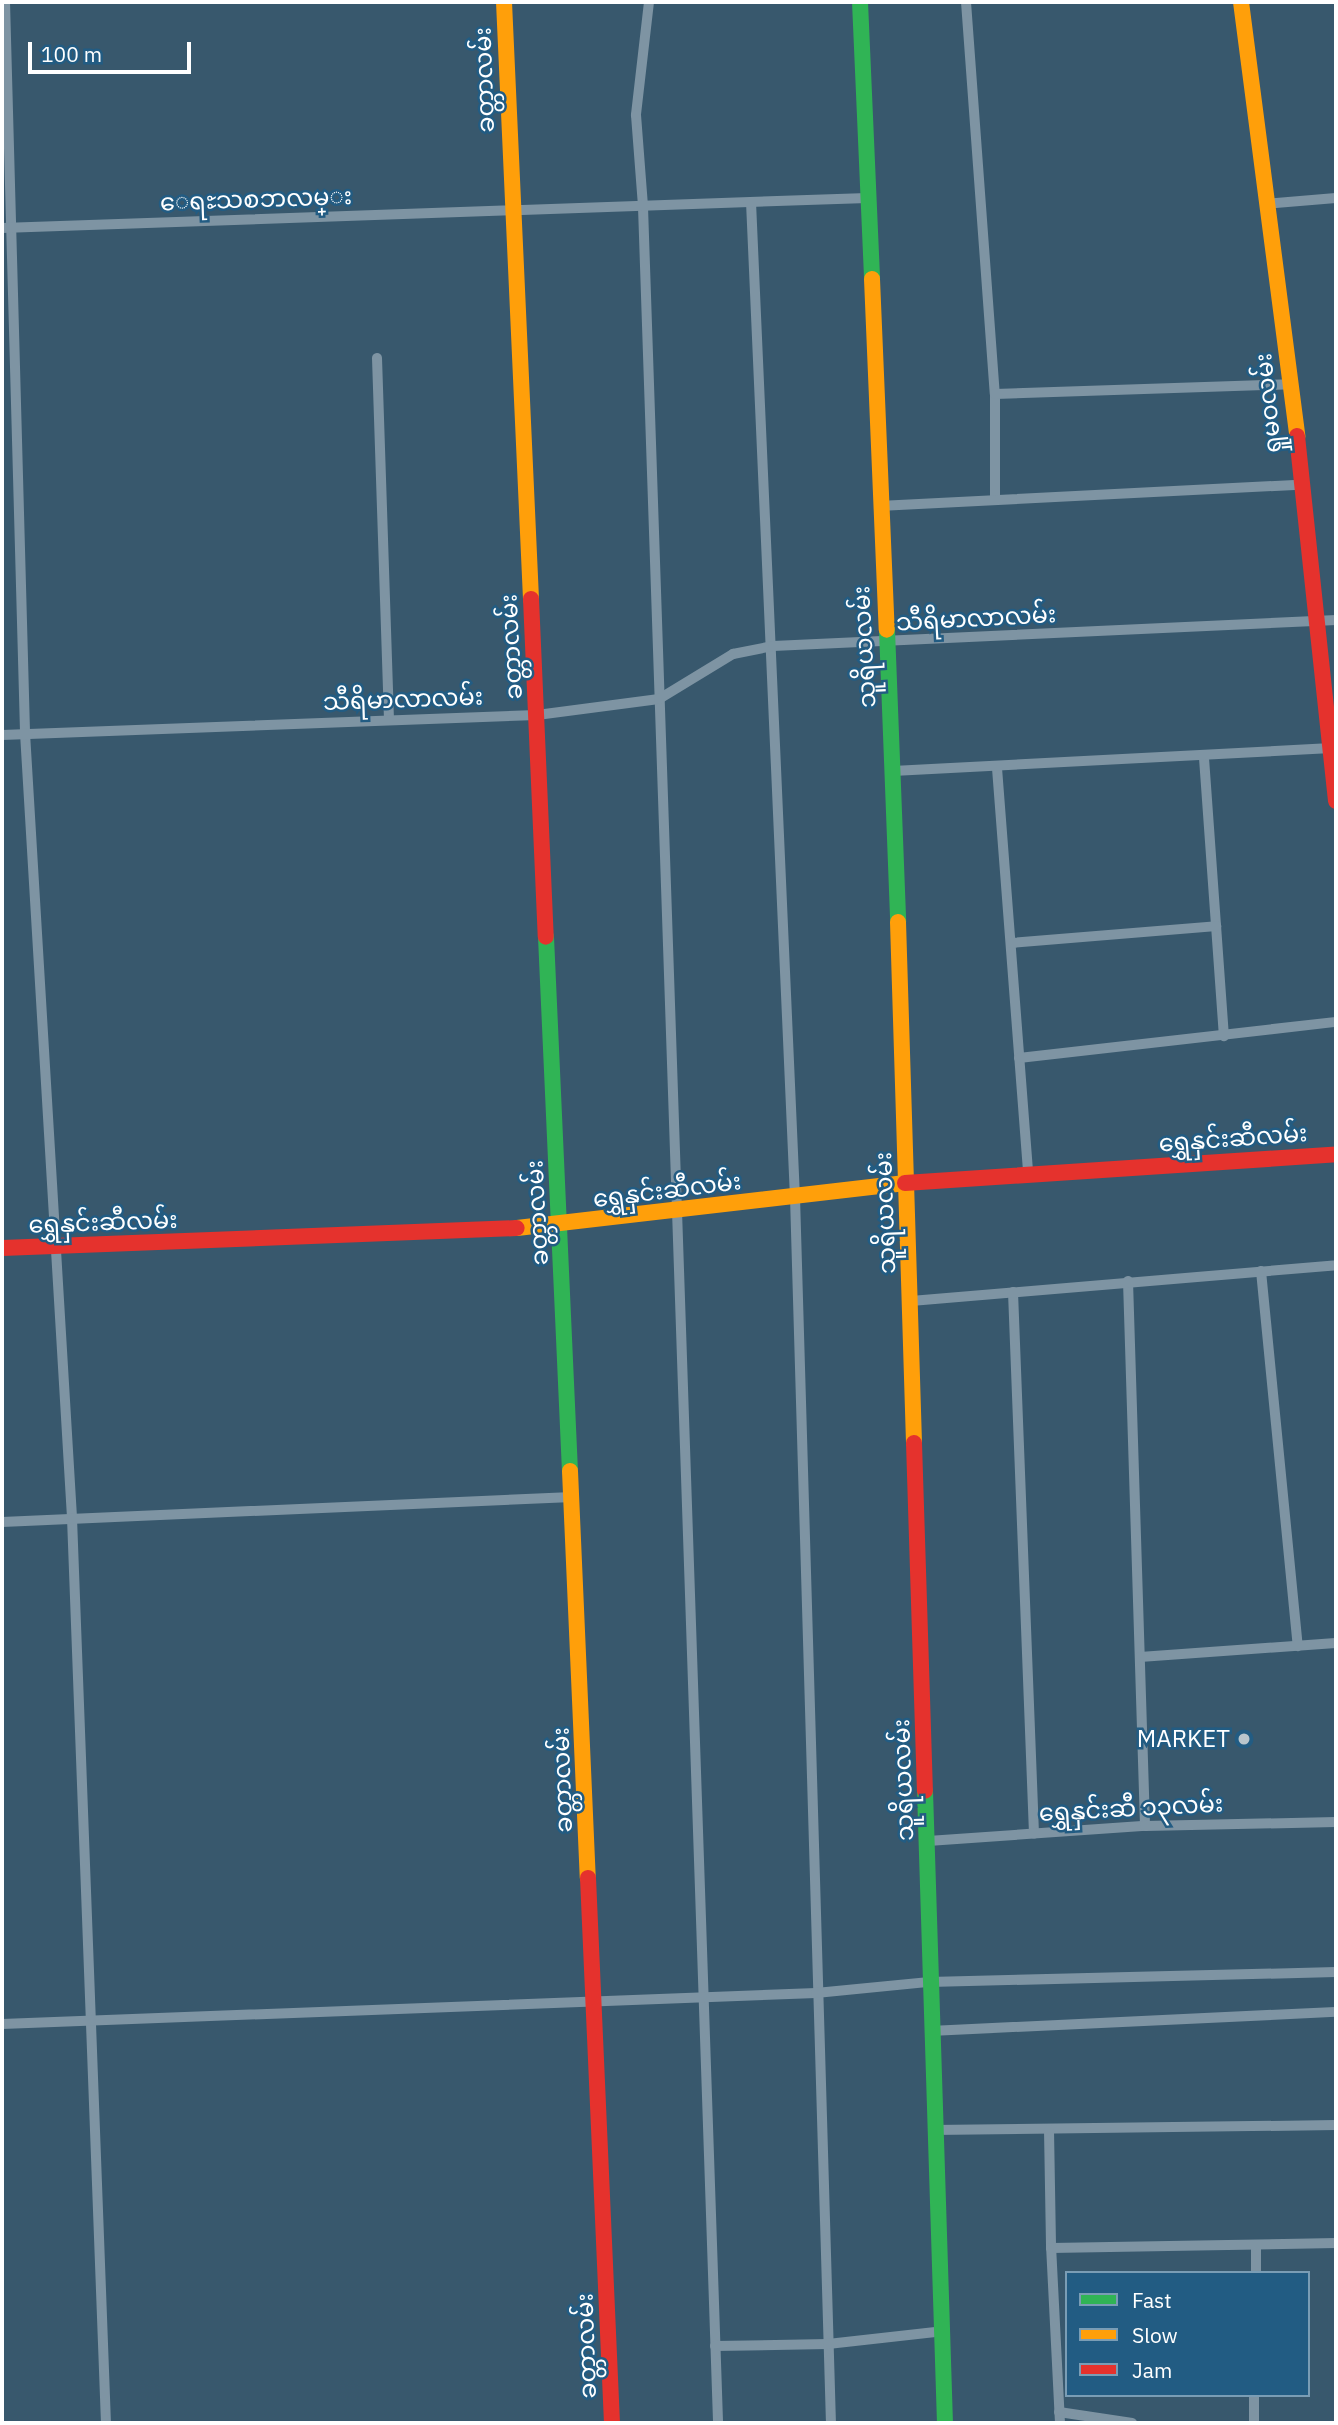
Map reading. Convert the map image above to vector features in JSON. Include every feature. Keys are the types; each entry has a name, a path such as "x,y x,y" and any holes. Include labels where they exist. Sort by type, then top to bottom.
{"street":[{"path":"5,2 7,228 25,733 58,1246 72,1518 106,2423"},
{"name":"ခတ္တာလမ်း","path":"504,2 561,1226 612,2423"},
{"path":"649,2 636,115 643,207 718,2423"},
{"name":"သူရိယလမ်း","path":"860,2 879,506 893,771 928,1841 933,2130 946,2423"},
{"path":"966,2 995,394 995,498"},
{"name":"ရှုမဝလမ်း","path":"1241,2 1290,384 1299,485 1336,801"},
{"name":"ေရႊသစၥာလမ္း","path":"7,228 867,198"},
{"path":"1265,204 1336,198"},
{"path":"751,202 773,646 795,1197 816,1993 831,2423"},
{"path":"377,358 389,720"},
{"path":"995,394 1290,384"},
{"path":"879,506 995,498 1299,485"},
{"name":"သီရိမာလာလမ်း","path":"2,735 537,715 659,699 733,654 773,646 888,643 1336,620"},
{"path":"893,771 1204,758 1331,748"},
{"path":"1204,758 1224,1036"},
{"path":"997,768 1028,1175"},
{"path":"1011,943 1216,926"},
{"path":"1019,1058 1336,1022"},
{"name":"ရွှေနှင်းဆီလမ်း","path":"2,1248 561,1226 907,1183 1336,1154"},
{"path":"911,1301 1336,1265"},
{"path":"1261,1271 1298,1646"},
{"path":"1128,1281 1145,1826"},
{"path":"1013,1292 1034,1834"},
{"path":"2,1522 572,1497"},
{"path":"1139,1657 1336,1643"},
{"name":"ရွှေနှင်းဆီ ၁၃လမ်း","path":"928,1841 1145,1826 1336,1822"},
{"path":"2,2024 816,1993 929,1982 1336,1972"},
{"path":"930,2031 1336,2012"},
{"path":"933,2130 1336,2125"},
{"path":"1049,2130 1051,2248 1060,2418 1132,2423"},
{"path":"1051,2248 1336,2243"},
{"path":"1256,2246 1256,2271"},
{"path":"715,2346 828,2344 944,2331"},
{"path":"1254,2423 1255,2397"}],"traffic: fast":[{"path":"860,2 872,279"},
{"path":"887,630 898,922"},
{"path":"546,937 570,1471"},
{"path":"925,1791 945,2423"}],"traffic: slow":[{"path":"504,2 531,599"},
{"path":"1241,2 1297,436"},
{"path":"872,279 887,630"},
{"path":"898,922 914,1443"},
{"path":"517,1228 905,1183"},
{"path":"570,1471 588,1878"}],"traffic: jam":[{"path":"1297,436 1336,801"},
{"path":"531,599 546,937"},
{"path":"905,1183 1336,1154"},
{"path":"2,1248 517,1228"},
{"path":"914,1443 925,1791"},
{"path":"588,1878 612,2423"}],"place":[{"name":"MARKET","path":"1244,1739"}]}
